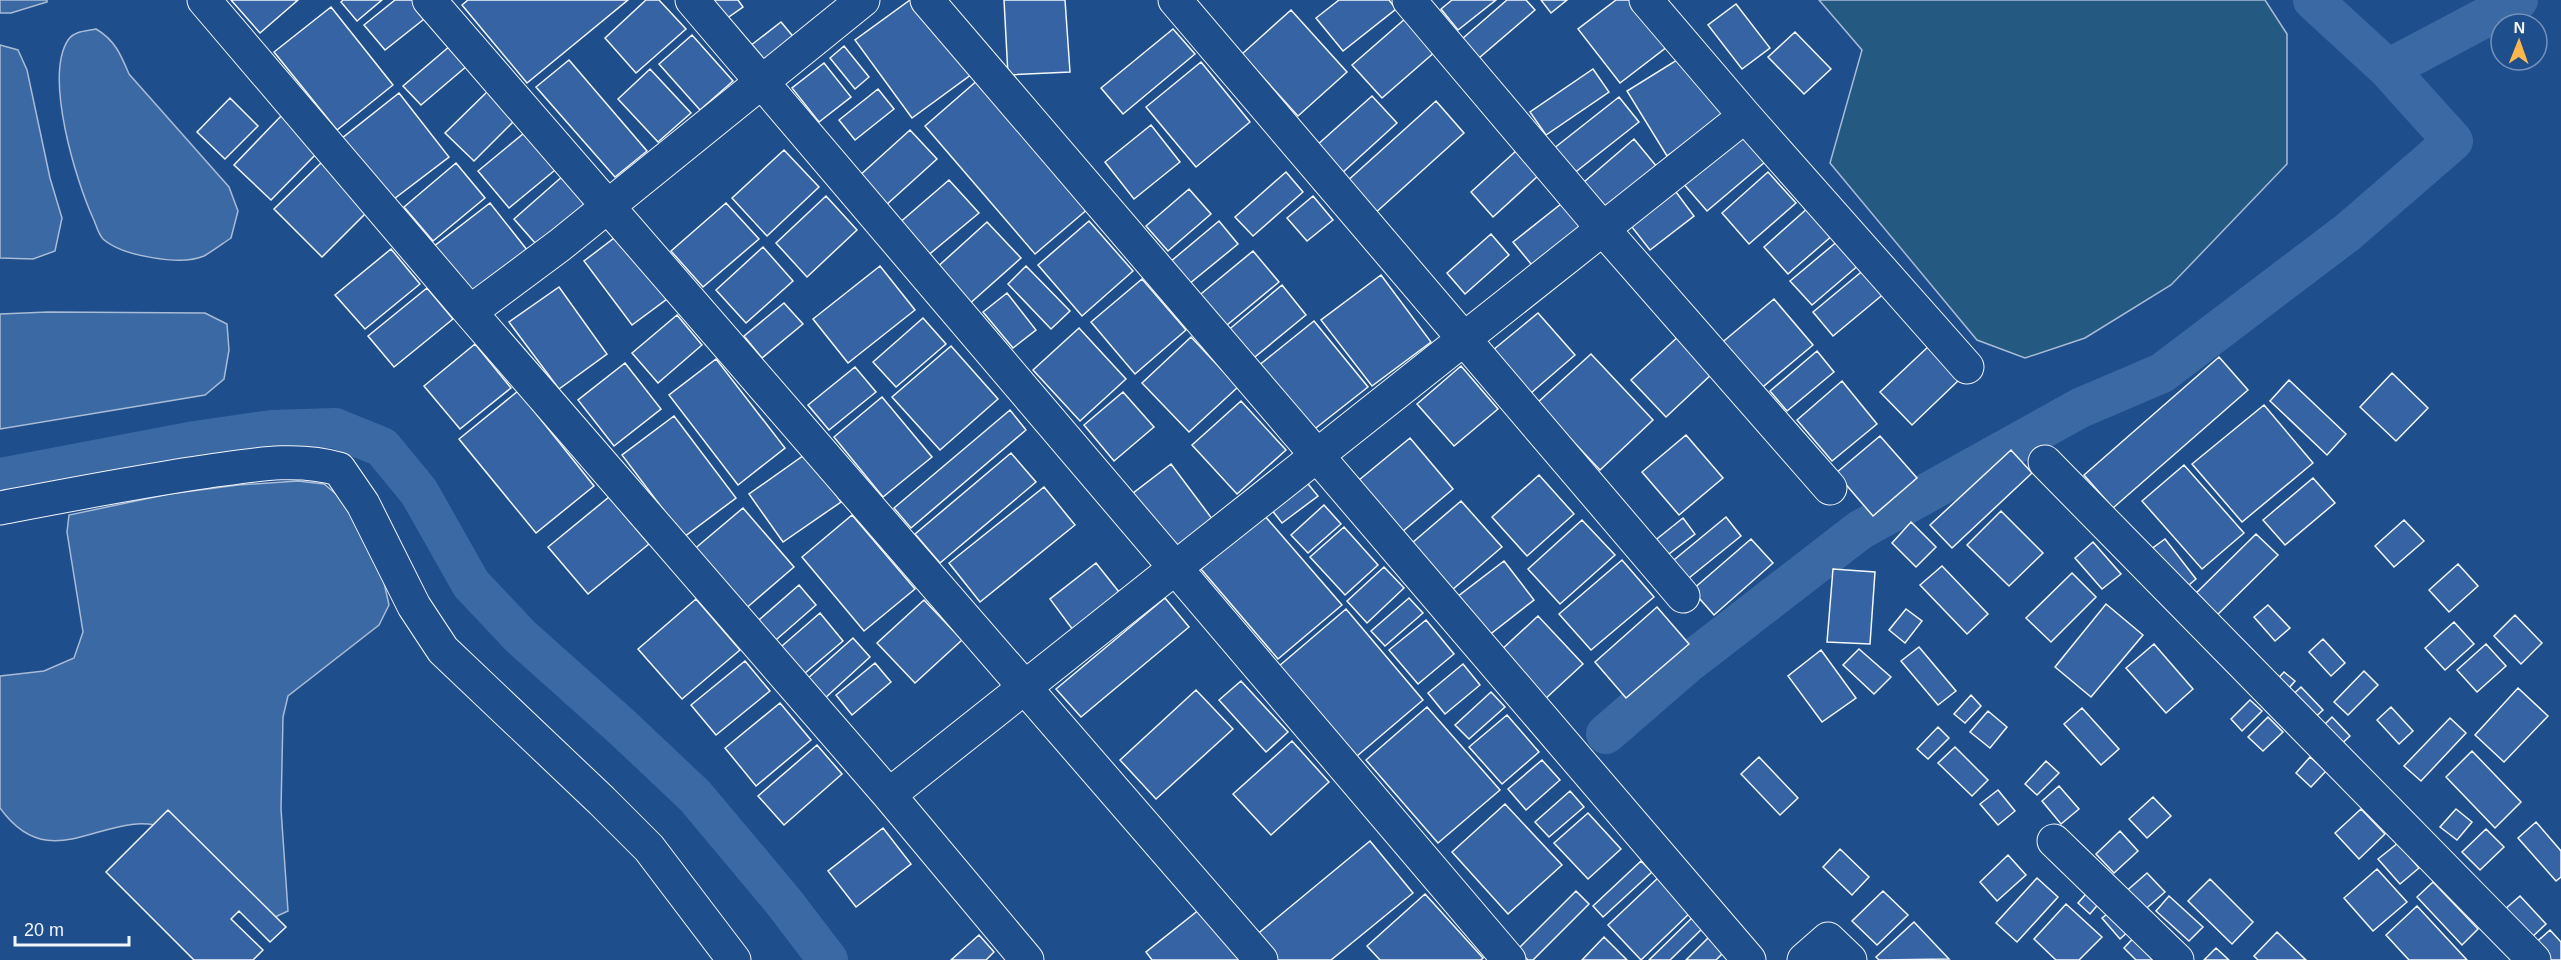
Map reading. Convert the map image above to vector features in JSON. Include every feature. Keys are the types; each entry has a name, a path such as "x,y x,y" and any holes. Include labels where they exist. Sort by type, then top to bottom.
{"street":[{"path":"204,0 470,312 890,795 1027,960"},
{"path":"429,0 1261,960"},
{"path":"692,0 1509,960"},
{"path":"470,312 608,206 863,0"},
{"path":"927,0 1749,960"},
{"path":"1175,0 1683,596"},
{"path":"1409,0 1603,229 1830,488"},
{"path":"1646,0 1745,116 1967,367"},
{"path":"890,795 1745,116"},
{"path":"2045,462 2534,960"},
{"path":"0,508 73,493 255,464 321,463 339,468 363,504 414,606 443,650 649,848 734,960"},
{"path":"2054,841 2177,960"},
{"path":"1804,960 1828,939 1850,960"}],"shaded area":[{"path":"0,0 47,0 47,2 11,13 0,13"},
{"path":"1819,0 2265,0 2287,34 2287,164 2171,285 2085,338 2025,358 1977,340 1830,163 1862,50"},
{"path":"96,29 113,43 129,74 229,187 238,211 231,238 204,256 181,260 152,258 112,245 98,232 71,155 65,129 59,78 61,57 68,40 77,33"},
{"path":"0,45 18,50 27,70 50,178 62,218 55,251 33,259 0,258"},
{"path":"205,313 227,324 229,350 224,379 205,395 0,429 0,314"},
{"path":"298,481 324,484 342,499 381,569 389,605 379,625 288,696 283,717 281,809 288,911 262,923 178,835 168,829 146,824 124,826 61,841 40,839 20,829 0,808 0,676 44,671 74,658 83,632 67,532 69,515 169,494 238,485"}],"building":[{"path":"231,0 298,0 260,33"},
{"path":"343,0 382,0 357,21 341,2"},
{"path":"395,0 415,0 428,16 385,50 364,25"},
{"path":"468,0 628,0 527,83 462,5"},
{"path":"646,0 659,0 686,29 636,73 605,38"},
{"path":"708,0 738,0 743,7 723,21"},
{"path":"910,0 918,0 972,74 912,118 855,40"},
{"path":"1004,0 1065,0 1070,72 1008,75"},
{"path":"1339,0 1389,0 1396,9 1343,51 1316,18"},
{"path":"1452,0 1496,0 1458,30 1441,9"},
{"path":"1507,0 1526,0 1535,10 1479,58 1462,39"},
{"path":"1541,0 1567,0 1551,13"},
{"path":"1616,0 1638,0 1672,43 1620,83 1578,29"},
{"path":"1736,4 1770,48 1742,69 1708,25"},
{"path":"331,7 393,85 337,130 274,52"},
{"path":"1291,10 1347,72 1298,116 1242,54"},
{"path":"1406,18 1436,51 1382,98 1352,65"},
{"path":"781,22 796,40 766,65 750,46"},
{"path":"1173,29 1195,54 1123,114 1101,88"},
{"path":"1795,32 1831,69 1804,94 1768,57"},
{"path":"692,35 733,81 700,110 659,64"},
{"path":"457,40 474,60 421,105 403,86"},
{"path":"844,46 869,77 855,89 830,58"},
{"path":"1685,55 1725,119 1667,156 1627,91"},
{"path":"569,60 647,151 615,177 536,87"},
{"path":"1201,62 1250,122 1196,167 1146,107"},
{"path":"824,63 851,97 819,122 792,88"},
{"path":"650,69 691,113 658,142 618,99"},
{"path":"1593,69 1609,92 1546,135 1530,112"},
{"path":"979,79 1089,208 1035,254 925,126"},
{"path":"491,88 520,115 474,161 445,133"},
{"path":"878,89 894,109 855,140 839,120"},
{"path":"399,93 449,157 390,202 341,139"},
{"path":"1372,96 1397,123 1341,174 1316,146"},
{"path":"1619,97 1639,122 1573,174 1553,149"},
{"path":"230,98 258,126 225,159 197,132"},
{"path":"1436,101 1464,133 1373,215 1345,183"},
{"path":"282,115 319,151 271,200 234,165"},
{"path":"1151,125 1180,162 1134,199 1105,162"},
{"path":"529,129 560,166 509,208 478,171"},
{"path":"910,130 937,159 885,206 858,177"},
{"path":"1741,132 1765,162 1707,211 1682,182"},
{"path":"1634,139 1657,167 1608,209 1584,182"},
{"path":"784,150 819,187 767,236 732,198"},
{"path":"1517,150 1539,175 1493,217 1471,192"},
{"path":"324,160 372,207 322,257 274,209"},
{"path":"456,163 485,198 433,241 404,207"},
{"path":"1286,172 1303,192 1253,236 1235,217"},
{"path":"1768,172 1796,203 1749,244 1722,213"},
{"path":"564,175 593,208 543,252 514,219"},
{"path":"949,180 979,213 926,257 898,224"},
{"path":"1673,188 1694,216 1650,250 1628,222"},
{"path":"1189,189 1211,214 1168,251 1146,226"},
{"path":"826,196 857,230 807,277 776,243"},
{"path":"1313,196 1333,220 1307,241 1287,218"},
{"path":"1566,200 1589,228 1536,270 1513,242"},
{"path":"490,203 531,255 475,300 433,247"},
{"path":"726,203 759,239 703,287 671,251"},
{"path":"1809,207 1833,235 1788,274 1764,247"},
{"path":"1089,221 1133,271 1082,316 1038,265"},
{"path":"1219,221 1238,244 1189,284 1170,262"},
{"path":"987,222 1021,258 967,306 934,270"},
{"path":"622,232 671,296 632,325 584,261"},
{"path":"1491,234 1509,255 1465,294 1447,273"},
{"path":"1839,240 1860,264 1812,305 1790,281"},
{"path":"763,247 793,281 746,323 716,290"},
{"path":"391,249 420,284 365,329 335,295"},
{"path":"1253,251 1279,282 1221,330 1196,298"},
{"path":"880,266 915,310 848,363 813,319"},
{"path":"1026,266 1070,311 1051,329 1008,284"},
{"path":"1866,268 1886,292 1833,336 1813,312"},
{"path":"1381,275 1431,342 1372,386 1321,320"},
{"path":"1142,279 1186,330 1135,374 1091,322"},
{"path":"1282,285 1306,315 1250,361 1226,332"},
{"path":"559,287 607,354 559,389 509,322"},
{"path":"427,288 453,319 394,367 368,336"},
{"path":"1007,293 1036,330 1013,348 983,312"},
{"path":"1774,299 1813,345 1758,391 1719,345"},
{"path":"784,303 803,324 762,358 744,336"},
{"path":"1538,313 1575,355 1531,393 1493,350"},
{"path":"677,315 702,345 658,383 632,353"},
{"path":"923,318 946,344 896,387 873,362"},
{"path":"1314,321 1368,387 1312,431 1258,366"},
{"path":"1079,328 1126,379 1080,421 1033,370"},
{"path":"1680,335 1714,372 1666,417 1631,380"},
{"path":"1191,337 1238,387 1189,432 1142,383"},
{"path":"475,344 511,388 460,429 424,386"},
{"path":"1930,345 1961,378 1912,425 1880,392"},
{"path":"951,346 998,399 940,450 892,397"},
{"path":"1817,351 1834,372 1787,411 1770,391"},
{"path":"1591,354 1653,420 1600,470 1537,403"},
{"path":"2219,357 2248,390 2113,508 2084,475"},
{"path":"716,359 785,448 738,485 669,395"},
{"path":"625,363 661,409 614,446 578,400"},
{"path":"1461,366 1498,409 1454,446 1417,404"},
{"path":"855,367 876,392 829,430 808,405"},
{"path":"2392,373 2428,408 2396,441 2360,407"},
{"path":"2289,380 2346,434 2327,455 2270,401"},
{"path":"1842,381 1877,424 1832,461 1797,420"},
{"path":"518,391 594,486 536,533 459,439"},
{"path":"1123,392 1154,427 1114,461 1084,425"},
{"path":"882,397 932,457 883,497 834,437"},
{"path":"1241,401 1286,450 1237,494 1192,445"},
{"path":"2264,405 2313,463 2242,522 2192,464"},
{"path":"1010,410 1026,430 911,528 894,508"},
{"path":"674,416 736,498 684,537 622,455"},
{"path":"1686,435 1723,478 1679,515 1642,472"},
{"path":"1880,436 1917,478 1873,516 1836,473"},
{"path":"1410,438 1453,489 1402,532 1359,480"},
{"path":"2011,450 2032,473 1952,548 1930,525"},
{"path":"807,453 841,502 783,542 749,494"},
{"path":"1011,453 1036,482 940,563 915,534"},
{"path":"1171,464 1213,520 1170,553 1128,497"},
{"path":"2184,465 2244,533 2202,569 2142,501"},
{"path":"1299,473 1318,496 1282,523 1264,500"},
{"path":"1539,475 1574,514 1527,556 1492,517"},
{"path":"2313,478 2335,503 2285,545 2263,520"},
{"path":"1044,487 1075,525 980,602 949,563"},
{"path":"609,497 649,544 588,594 548,547"},
{"path":"1461,501 1502,547 1452,590 1412,543"},
{"path":"1324,505 1341,524 1308,553 1291,535"},
{"path":"743,508 794,567 744,610 692,551"},
{"path":"2001,511 2043,553 2009,586 1967,545"},
{"path":"852,515 915,589 864,631 802,557"},
{"path":"1264,515 1342,605 1278,659 1201,569"},
{"path":"1726,517 1741,536 1684,582 1669,564"},
{"path":"1683,518 1695,534 1665,557 1653,542"},
{"path":"1582,520 1615,555 1560,604 1528,569"},
{"path":"2404,520 2424,541 2394,567 2375,546"},
{"path":"1911,522 1936,547 1916,567 1892,543"},
{"path":"1344,527 1378,565 1345,595 1310,557"},
{"path":"2256,534 2278,555 2208,624 2187,602"},
{"path":"1751,539 1773,563 1714,615 1692,590"},
{"path":"2165,539 2196,579 2183,590 2150,550"},
{"path":"2093,542 2121,574 2102,589 2075,558"},
{"path":"1622,560 1654,597 1591,650 1559,614"},
{"path":"1504,561 1534,600 1488,636 1457,597"},
{"path":"1096,563 1123,597 1076,634 1050,599"},
{"path":"2458,564 2478,586 2449,612 2429,590"},
{"path":"1942,566 1988,614 1967,634 1920,585"},
{"path":"1384,567 1404,588 1367,623 1347,601"},
{"path":"1833,569 1875,572 1870,644 1827,642"},
{"path":"2072,573 2096,597 2051,642 2026,618"},
{"path":"799,585 816,605 769,646 752,626"},
{"path":"1165,598 1189,627 1081,717 1056,689"},
{"path":"1409,598 1423,613 1385,646 1371,631"},
{"path":"696,599 740,650 682,699 638,649"},
{"path":"924,600 962,640 915,683 877,643"},
{"path":"2106,604 2143,635 2091,697 2055,667"},
{"path":"2268,605 2290,628 2275,641 2254,617"},
{"path":"1657,607 1689,644 1626,698 1595,662"},
{"path":"1346,609 1423,700 1357,756 1279,666"},
{"path":"1906,609 1922,621 1905,643 1889,630"},
{"path":"820,613 843,641 798,679 775,652"},
{"path":"2515,615 2542,643 2521,664 2494,636"},
{"path":"1538,616 1583,664 1544,700 1499,652"},
{"path":"1426,620 1454,654 1418,684 1389,650"},
{"path":"2454,622 2474,644 2445,670 2425,648"},
{"path":"853,638 870,657 824,699 807,679"},
{"path":"2323,639 2345,663 2331,676 2309,652"},
{"path":"2154,644 2193,689 2166,713 2126,668"},
{"path":"2486,644 2506,666 2477,692 2457,670"},
{"path":"1919,647 1956,691 1938,705 1901,661"},
{"path":"1859,649 1891,677 1874,694 1843,665"},
{"path":"1821,650 1856,698 1822,722 1788,676"},
{"path":"745,661 770,691 716,735 691,705"},
{"path":"875,663 891,682 852,715 836,695"},
{"path":"1463,664 1480,685 1445,714 1428,693"},
{"path":"2364,671 2378,685 2348,715 2334,702"},
{"path":"2284,672 2295,681 2283,695 2272,685"},
{"path":"1241,681 1288,732 1266,752 1219,700"},
{"path":"2301,687 2323,710 2309,723 2287,700"},
{"path":"2518,688 2548,716 2504,762 2475,735"},
{"path":"1196,690 1233,729 1156,799 1120,760"},
{"path":"1491,692 1505,707 1469,739 1455,725"},
{"path":"1971,695 1981,706 1965,723 1954,714"},
{"path":"2250,700 2262,711 2242,731 2231,719"},
{"path":"780,703 811,740 756,786 725,748"},
{"path":"1427,707 1500,790 1438,843 1366,760"},
{"path":"2391,707 2413,731 2399,744 2377,720"},
{"path":"2082,708 2119,749 2101,765 2064,724"},
{"path":"1988,711 2007,727 1990,748 1970,732"},
{"path":"1507,715 1539,752 1502,784 1469,747"},
{"path":"2268,717 2283,732 2263,751 2248,737"},
{"path":"2332,717 2350,736 2337,748 2319,730"},
{"path":"2450,718 2466,733 2421,781 2404,766"},
{"path":"1938,727 1949,738 1928,759 1917,749"},
{"path":"1292,741 1329,782 1271,835 1233,794"},
{"path":"817,745 842,774 784,825 758,796"},
{"path":"1955,747 1988,780 1972,796 1938,763"},
{"path":"2472,751 2521,802 2495,828 2446,777"},
{"path":"1759,757 1798,798 1780,815 1741,774"},
{"path":"2310,757 2326,771 2311,787 2296,773"},
{"path":"1542,760 1560,780 1526,810 1508,789"},
{"path":"2046,761 2059,773 2037,795 2025,784"},
{"path":"2059,786 2079,809 2061,824 2042,801"},
{"path":"1998,790 2015,811 1998,825 1980,804"},
{"path":"1570,791 1584,807 1549,837 1535,822"},
{"path":"2153,797 2171,816 2147,838 2129,819"},
{"path":"1505,804 1562,865 1508,914 1452,852"},
{"path":"2361,809 2385,834 2359,859 2335,833"},
{"path":"2456,809 2472,822 2457,840 2440,827"},
{"path":"168,810 286,927 270,942 239,911 231,919 263,950 253,960 194,960 106,872"},
{"path":"1588,813 1621,849 1588,879 1554,843"},
{"path":"2536,822 2561,851 2561,877 2556,881 2518,838"},
{"path":"883,828 911,864 856,907 828,871"},
{"path":"2486,829 2504,847 2480,870 2462,852"},
{"path":"2120,831 2138,851 2114,873 2096,854"},
{"path":"1370,841 1413,893 1331,960 1275,960 1255,936"},
{"path":"2398,843 2419,868 2400,884 2378,859"},
{"path":"1840,849 1869,877 1852,895 1823,867"},
{"path":"2008,855 2026,875 1997,901 1980,882"},
{"path":"1641,861 1652,872 1603,917 1593,906"},
{"path":"2377,869 2407,902 2373,931 2344,898"},
{"path":"2147,873 2165,892 2141,913 2123,894"},
{"path":"1659,877 1692,911 1641,960 1608,925"},
{"path":"2037,878 2058,897 2017,942 1996,923"},
{"path":"2210,879 2253,922 2232,944 2188,901"},
{"path":"2433,882 2478,929 2462,945 2417,897"},
{"path":"2093,886 2105,896 2090,914 2078,903"},
{"path":"1576,891 1589,904 1533,960 1528,960 1517,950"},
{"path":"1883,891 1908,915 1877,945 1852,921"},
{"path":"1425,894 1483,958 1481,960 1380,960 1367,946"},
{"path":"2169,896 2203,927 2189,941 2156,911"},
{"path":"2520,896 2546,924 2530,939 2504,910"},
{"path":"2066,904 2102,937 2079,960 2056,960 2034,939"},
{"path":"2417,906 2467,960 2409,960 2386,935"},
{"path":"2115,908 2132,928 2120,939 2102,918"},
{"path":"1200,909 1241,960 1152,960 1146,952"},
{"path":"1697,913 1707,924 1670,960 1649,960"},
{"path":"1914,922 1949,959 1879,960 1876,957"},
{"path":"1716,930 1731,945 1716,960 1686,960"},
{"path":"2550,930 2561,942 2561,960 2546,960 2532,946"},
{"path":"2140,931 2157,960 2136,960 2124,948"},
{"path":"2277,932 2306,960 2258,960 2254,956"},
{"path":"979,935 994,952 986,960 951,960"},
{"path":"1604,937 1627,960 1582,960"},
{"path":"2216,948 2229,960 2204,960"}],"waterway":[{"path":"1606,734 1688,663 1860,530 2080,408 2162,373 2348,232 2453,141 2388,69 2313,0"},
{"path":"2388,69 2518,0"},
{"path":"0,478 195,441 272,430 335,428 382,447 419,492 471,584 521,637 695,796 783,901 828,960"}]}
